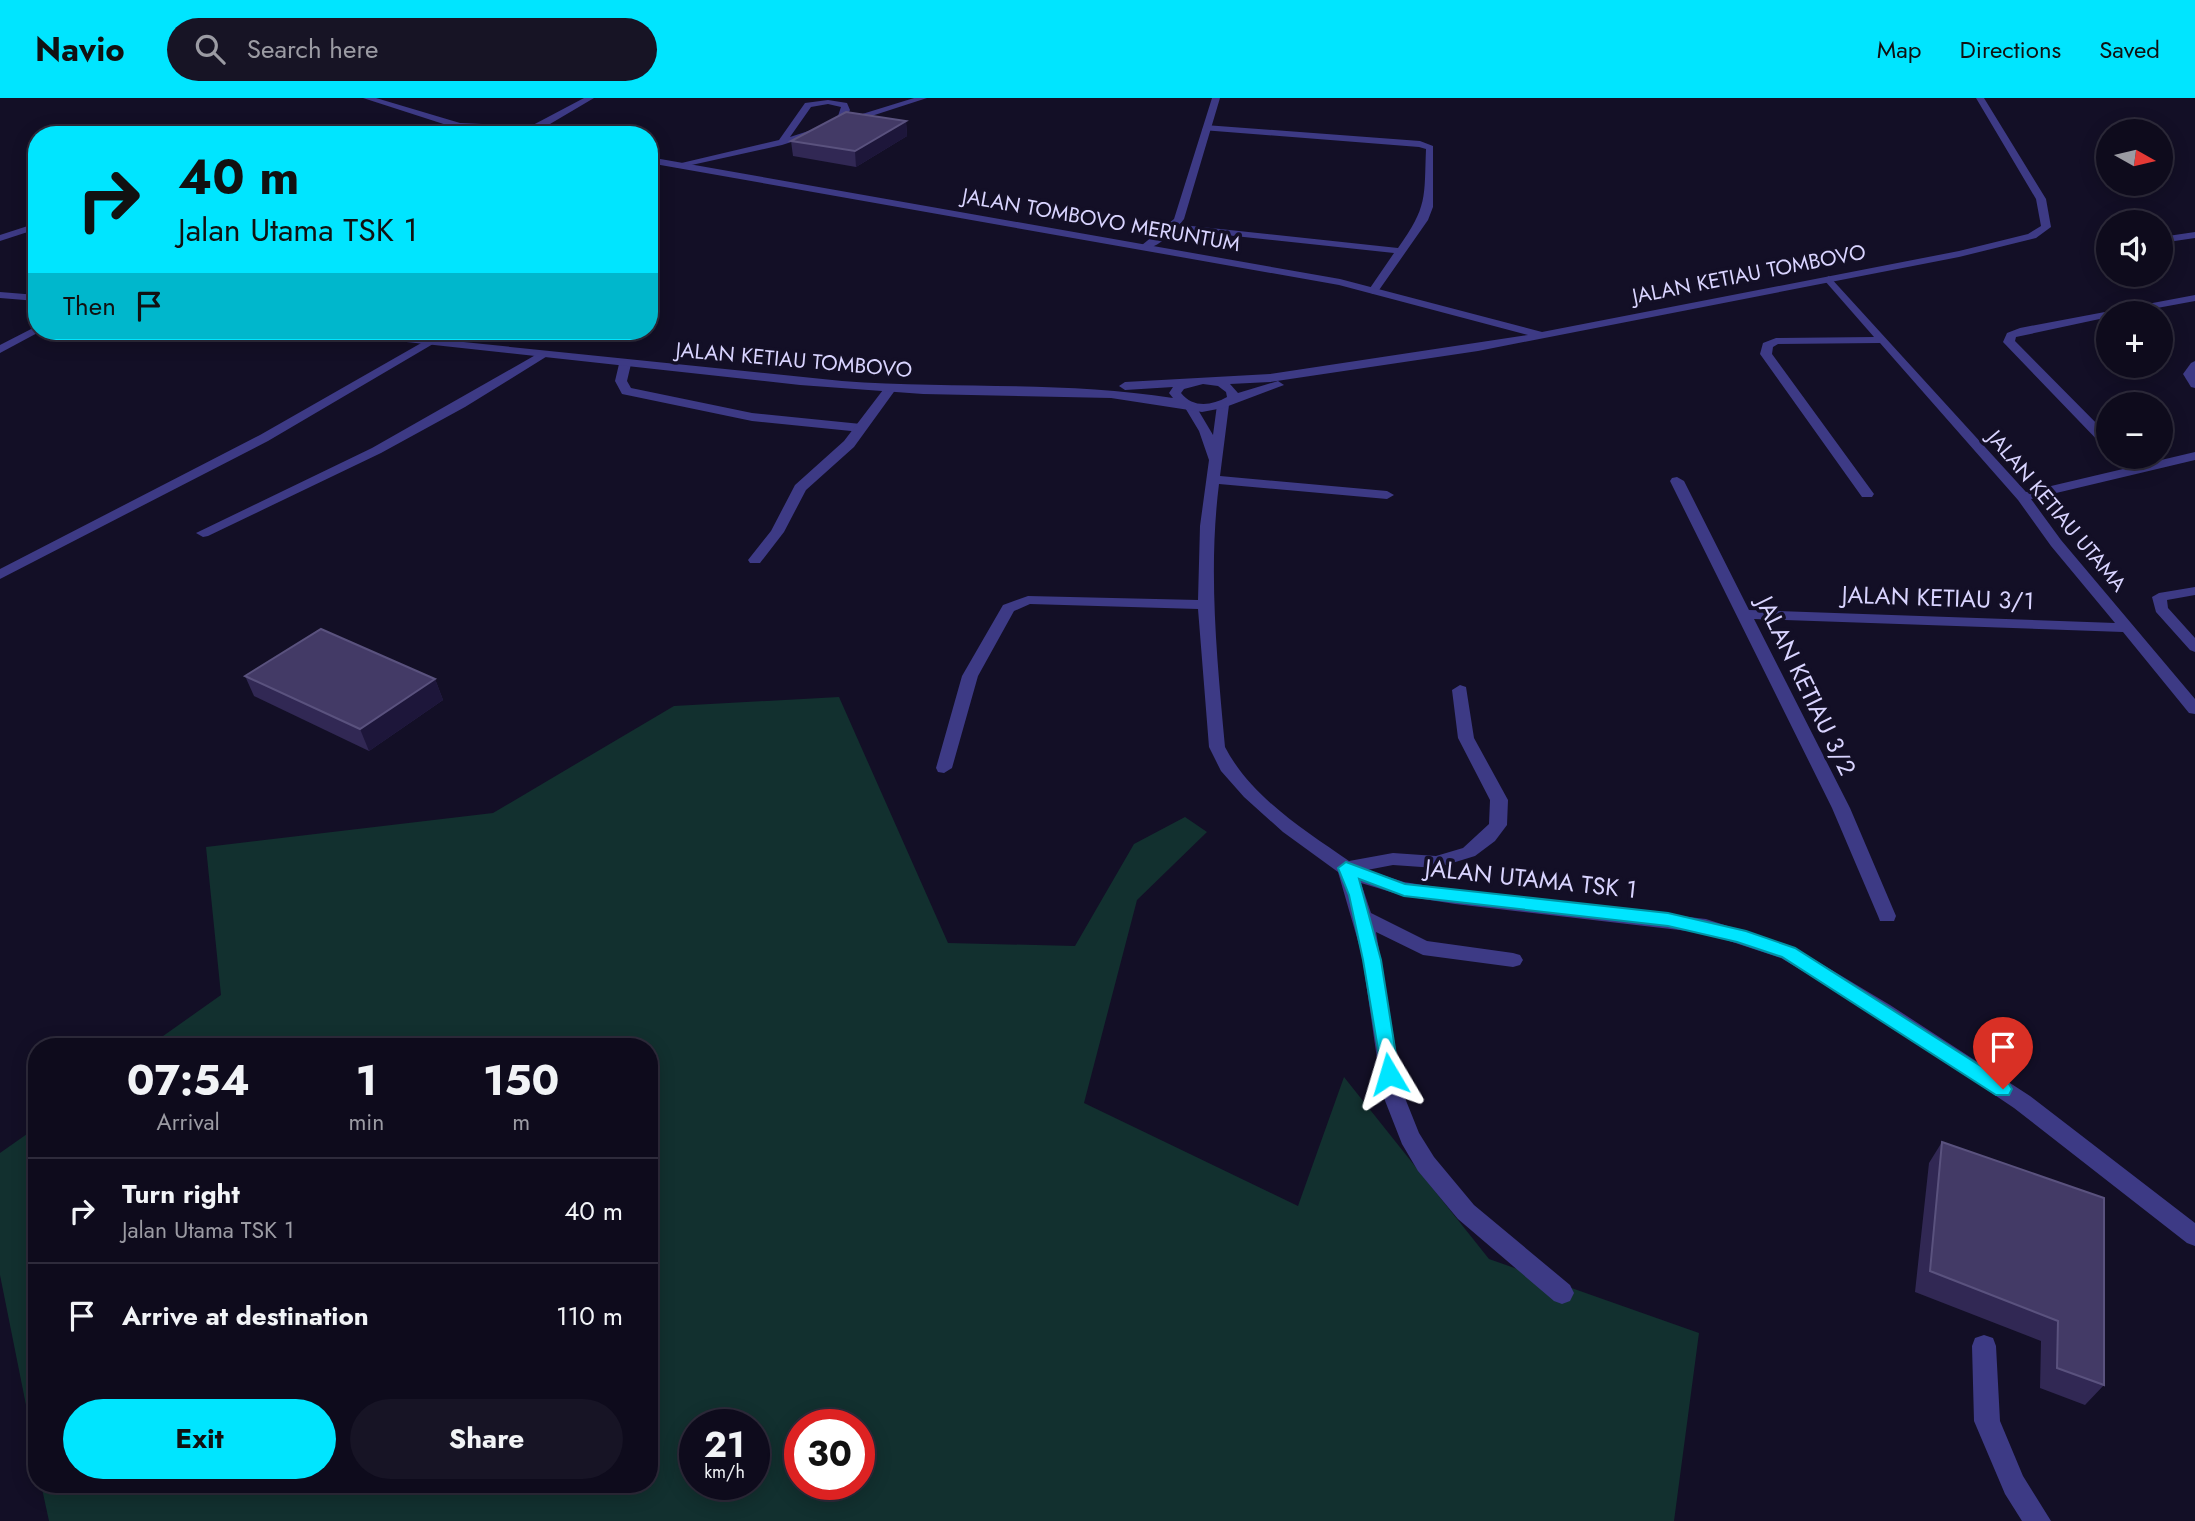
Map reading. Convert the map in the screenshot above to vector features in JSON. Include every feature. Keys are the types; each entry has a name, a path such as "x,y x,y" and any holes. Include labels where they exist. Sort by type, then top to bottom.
{"street":[{"path":"368,98 459,126"},
{"path":"678,165 781,142 923,98"},
{"path":"1146,247 1173,227 1179,219 1216,98"},
{"name":"JALAN KETIAU TOMBOVO","path":"1087,391 1311,372 1478,348 2010,243 2032,236 2046,227 2041,199 1980,98"},
{"path":"540,126 588,100"},
{"path":"568,126 588,100"},
{"path":"748,160 781,142 808,105 828,102 845,106 846,110 840,122"},
{"path":"1205,128 1420,144 1430,148 1428,207 1416,232 1373,290"},
{"name":"JALAN TOMBOVO MERUNTUM","path":"658,162 738,171 1373,290 1541,334"},
{"path":"1173,227 1400,251"},
{"path":"0,238 28,229"},
{"path":"2173,238 2195,235"},
{"name":"JALAN KETIAU UTAMA","path":"1829,279 2023,497 2056,544 2195,709"},
{"path":"0,295 28,297"},
{"path":"2173,302 2195,298"},
{"path":"2096,317 2020,331 2011,335 2009,342 2096,431"},
{"path":"0,350 28,334"},
{"name":"JALAN KETIAU TOMBOVO","path":"394,340 890,389 1087,391 1131,394 1188,405 1228,402 1311,372"},
{"path":"1867,494 1766,354 1768,345 1776,341 1882,340"},
{"path":"0,575 264,438 428,345"},
{"path":"203,533 319,481 404,437 543,355"},
{"path":"625,364 621,381 625,390 752,417 861,428"},
{"path":"2195,365 2189,374 2195,384"},
{"path":"1212,381 1232,390 1228,402"},
{"path":"1186,383 1175,393 1188,405 1205,431 1214,458"},
{"path":"755,560 777,532 800,488 849,444 890,389"},
{"name":"JALAN UTAMA TSK 1","path":"1228,402 1214,458 1205,605 1217,747 1227,766 1250,793 1289,828 1346,868 1404,890 1706,926 1788,953 1893,1017 2022,1102 2195,1236"},
{"path":"2023,497 2195,456"},
{"path":"1212,479 1387,495"},
{"name":"JALAN KETIAU 3/2","path":"1677,481 1841,808 1887,916"},
{"path":"2195,591 2160,597 2161,609 2195,647"},
{"path":"944,768 970,676 1008,608 1028,600 1205,605"},
{"name":"JALAN KETIAU 3/1","path":"1745,614 2129,628"},
{"path":"1460,690 1466,738 1499,800 1498,825 1469,852 1436,862 1393,859 1346,868 1363,917 1397,1108 1410,1136 1456,1202 1486,1232 1562,1293"},
{"path":"1363,917 1423,948 1513,960"},
{"path":"1984,1346 1987,1421 2014,1485 2038,1521"}],"green space":[{"path":"839,697 948,943 1075,946 1134,844 1185,817 1207,832 1137,900 1084,1103 1298,1206 1344,1077 1489,1259 1699,1333 1674,1521 49,1521 43,1493 658,1493 658,1038 160,1038 221,995 206,847 493,813 674,706"},
{"path":"28,1133 28,1415 0,1275 0,1153"}],"building":[{"path":"846,112 906,121 855,151 791,141"},
{"path":"321,629 435,679 360,729 245,676"},
{"path":"1942,1142 2104,1198 2104,1385 2057,1368 2058,1321 1930,1271"}],"route":[{"path":"1389,1074 1372,960 1357,895 1346,868 1371,880 1404,890 1668,920 1706,926 1740,936 1788,953 1883,1010 2003,1089"}]}
